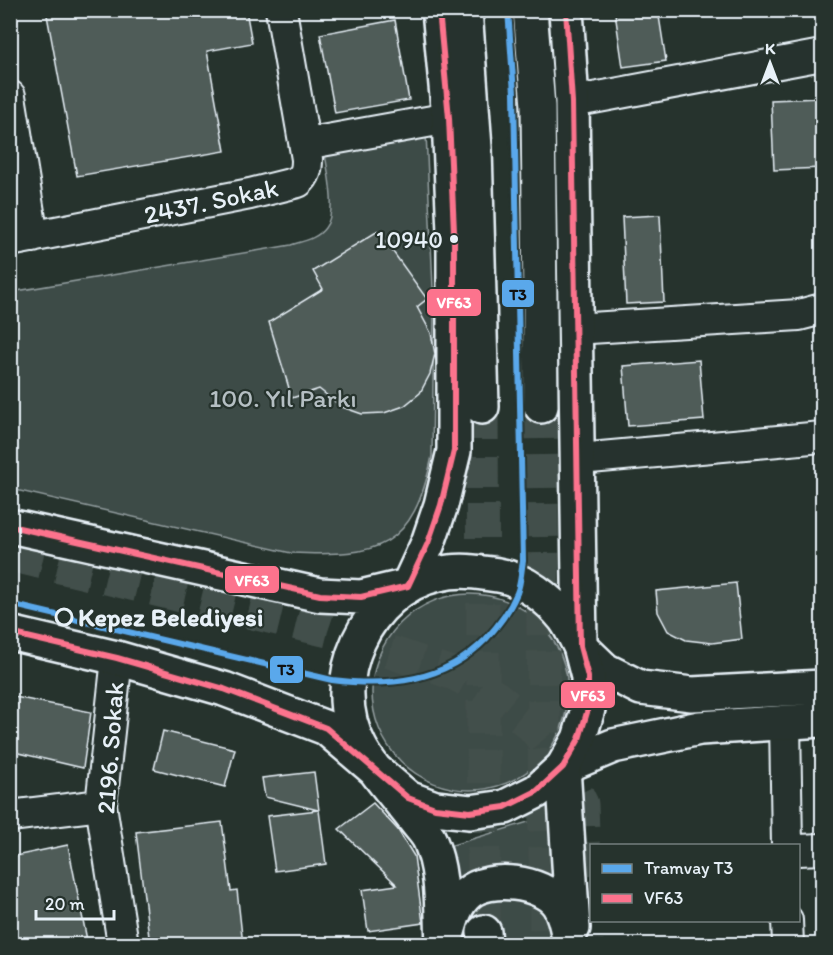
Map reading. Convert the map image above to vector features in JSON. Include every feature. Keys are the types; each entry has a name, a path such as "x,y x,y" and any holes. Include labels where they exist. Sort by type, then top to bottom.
{"main road":[{"path":"439,10 449,118 454,232 454,451 441,505 428,543 408,586 381,607 360,635 346,682 350,720 360,747 430,840 440,875 443,945"},
{"path":"465,10 475,148 482,407"},
{"path":"530,10 538,106 541,406"},
{"path":"566,10 572,102 580,646 605,670 641,688 692,694 822,687"},
{"path":"10,526 320,595 361,597 408,586 438,574 471,570 503,576 520,582 545,598 566,620 580,646 588,677 588,709 579,740 563,767 537,791 505,807 470,812 435,808 408,798 326,728 224,689 117,658 10,633"},
{"path":"563,767 614,746 700,728 822,720"},
{"path":"559,942 563,767"},
{"path":"443,945 454,909 468,892 488,883 513,883 537,887 557,902 565,917 559,942"}],"street":[{"name":"2437. Sokak","path":"22,239 289,185 304,177 308,167 305,144 281,10"},
{"path":"572,102 822,55"},
{"path":"10,96 22,239"},
{"path":"305,144 449,118"},
{"path":"574,329 799,315 822,309"},
{"path":"579,459 822,437"},
{"name":"2196. Sokak","path":"117,658 101,805 123,945"},
{"path":"785,721 787,844"},
{"path":"10,816 101,805"},
{"path":"800,850 822,849"},
{"path":"786,922 788,945"}],"green space":[{"name":"100. Yıl Parkı","path":"426,133 434,310 432,456 424,487 403,529 388,541 370,549 348,553 291,553 11,489 11,292 291,245 310,239 325,228 331,212 324,148"},
{"path":"460,594 480,594 516,605 525,610 546,630 561,654 568,682 568,702 561,730 552,747 532,768 516,779 499,786 480,790 460,790 432,783 415,774 388,747 376,721 372,702 372,682 379,654 388,637 415,610 441,598"},
{"path":"558,813 558,885 536,871 513,865 493,868 457,886 449,846"},
{"path":"521,896 551,914 557,944 460,944 468,917 477,903 483,899"}],"building":[{"path":"46,10 246,10 252,43 207,51 225,151 77,176"},
{"path":"658,10 666,61 623,67 615,13"},
{"path":"395,20 409,100 335,113 320,34"},
{"path":"821,98 822,168 774,170 771,100"},
{"path":"660,215 664,302 626,304 622,217"},
{"path":"378,231 427,299 417,307 431,333 435,354 430,374 420,393 404,406 384,413 362,414 342,407 319,389 292,398 269,322 323,289 313,271"},
{"path":"699,360 704,420 628,426 623,366"},
{"path":"736,583 742,639 712,643 686,640 668,631 658,612 656,591"},
{"path":"10,696 91,712 83,768 10,751"},
{"path":"163,731 235,749 225,787 154,769"},
{"path":"314,772 326,864 275,871 267,816 318,810 265,797 262,778"},
{"path":"373,803 398,830 414,856 423,923 368,931 362,890 397,885 339,829"},
{"path":"222,822 231,891 237,890 243,945 150,945 136,832"},
{"path":"68,845 88,945 10,945 10,857"}],"tunnel":[{"path":"541,406 546,936"},
{"path":"482,407 484,932"},
{"path":"10,555 328,631 455,674 496,697 531,725 561,761 582,804 587,944"}],"tram line":[{"name":"T3","path":"10,604 332,680 353,682 395,681 434,673 452,665 486,639 508,611 517,593 523,561 514,93 508,10"}],"transit line":[{"name":"VF63","path":"10,526 320,595 361,597 408,586 428,543 441,505 454,451 454,232 449,118 439,10"},
{"name":"VF63","path":"10,633 117,658 224,689 326,728 408,798 435,808 470,812 505,807 537,791 563,767 579,739 588,709 588,677 580,646 572,102 566,10"}],"place":[{"name":"10940","path":"454,239"},
{"name":"Kepez Belediyesi","path":"64,617"}]}
